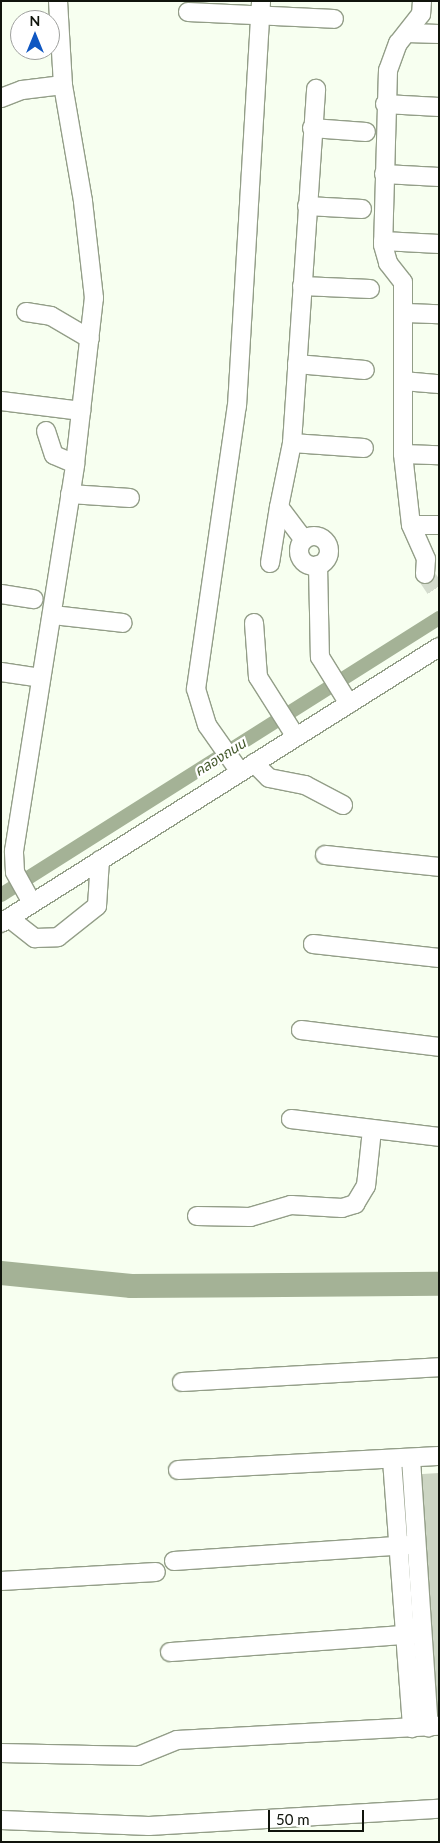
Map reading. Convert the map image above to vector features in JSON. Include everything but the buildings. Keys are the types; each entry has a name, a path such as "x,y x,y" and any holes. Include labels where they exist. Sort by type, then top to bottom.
{"street":[{"path":"29,900 10,867 53,615 90,339 92,265 63,85 58,1"},
{"path":"422,1 421,14 398,43 388,70 383,241 388,263 404,282 406,313 404,454 411,525 430,566"},
{"path":"188,12 261,8 334,19"},
{"path":"261,8 237,406 196,689 200,710 217,742 243,766 269,778 305,785 343,804"},
{"path":"407,33 439,34"},
{"path":"1,98 22,90 63,85"},
{"path":"270,564 292,443 316,89"},
{"path":"386,104 439,107"},
{"path":"312,128 366,132"},
{"path":"384,174 439,177"},
{"path":"307,206 362,210"},
{"path":"383,241 439,244"},
{"path":"302,286 370,289"},
{"path":"26,312 51,316 90,339"},
{"path":"406,313 439,314"},
{"path":"297,364 365,370"},
{"path":"404,381 439,384"},
{"path":"1,401 81,411"},
{"path":"46,431 54,455 74,464"},
{"path":"292,443 364,448"},
{"path":"404,454 439,456"},
{"path":"70,494 130,498"},
{"path":"279,507 304,540 301,558 312,566 318,565 328,557 328,544 317,536 304,540"},
{"path":"411,525 439,525"},
{"path":"318,565 320,636 332,667 350,696"},
{"path":"1,594 34,599"},
{"path":"53,615 123,623"},
{"path":"254,623 258,677 294,734"},
{"path":"100,860 97,906 58,936 35,938 5,921 29,900 100,860 350,696 439,647"},
{"path":"1,672 41,678"},
{"path":"325,855 439,867"},
{"path":"313,944 439,958"},
{"path":"301,1030 439,1047"},
{"path":"291,1120 439,1137"},
{"path":"197,1216 250,1217 291,1205 342,1208 355,1204 366,1186 372,1130"},
{"path":"182,1382 439,1366"},
{"path":"178,1470 439,1456"},
{"path":"411,1459 417,1545 414,1634"},
{"path":"1,1753 138,1756 177,1740 427,1727 399,1546 392,1460"},
{"path":"174,1561 417,1545"},
{"path":"1,1581 156,1572"},
{"path":"170,1652 414,1634"},
{"path":"1,1820 149,1826 439,1809"}],"green space":[{"path":"439,1473 439,1711 424,1712 406,1475"}],"waterway":[{"name":"คลองถนน","path":"1,895 439,618"},
{"path":"1,1273 131,1286 439,1284"}],"tunnel":[{"path":"425,574 439,595"}]}
